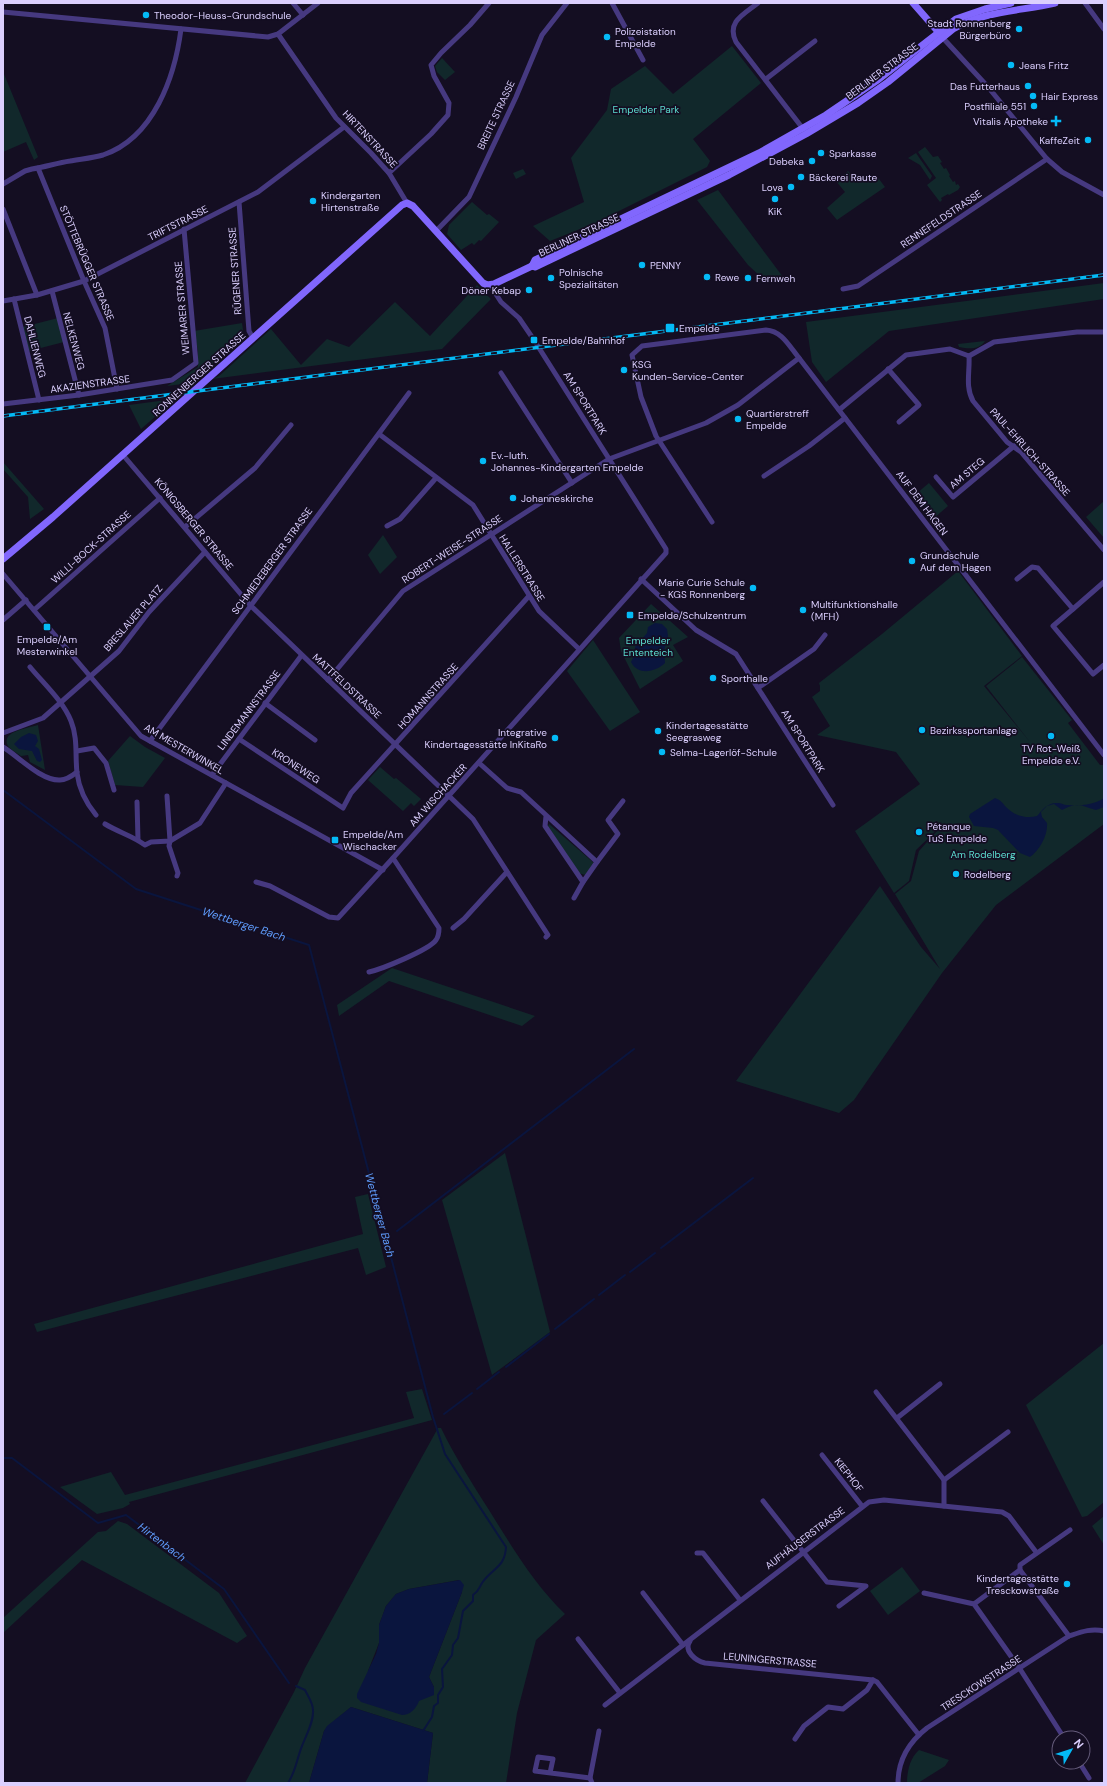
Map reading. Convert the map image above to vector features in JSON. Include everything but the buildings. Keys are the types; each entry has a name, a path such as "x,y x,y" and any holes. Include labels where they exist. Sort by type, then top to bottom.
{"street":[{"path":"293,3 303,15"},
{"path":"3,12 268,37 278,34 318,3"},
{"path":"388,173 431,134 448,115 449,103 434,76 431,65 489,3"},
{"name":"BREITE STRASSE","path":"436,230 469,197 473,191 485,161 516,97 542,35 567,3"},
{"path":"612,3 644,60"},
{"path":"758,3 737,21 732,27 732,34 736,42 804,131"},
{"path":"913,3 988,87 1047,159 1062,172 1104,195"},
{"name":"BERLINER STRASSE","path":"490,285 532,266 536,267 715,181 804,131 858,103 888,82 941,35 956,19 968,14 1011,3"},
{"name":"BERLINER STRASSE","path":"941,35 971,20 1004,12 1055,3"},
{"path":"1085,3 1104,30"},
{"path":"3,184 25,171 104,155 118,148 137,133 161,101 169,83 181,29"},
{"name":"HIRTENSTRASSE","path":"278,34 336,118 371,153 388,173 407,203 413,206 436,230 478,280 490,285"},
{"path":"766,80 815,41"},
{"name":"TRIFTSTRASSE","path":"3,301 38,295 84,281 239,202 258,192 344,127"},
{"name":"RENNEFELDSTRASSE","path":"843,289 858,286 1047,159"},
{"name":"STÖTTEBRÜGGER STRASSE","path":"38,168 84,281 105,328 117,390"},
{"name":"RÜGENER STRASSE","path":"239,202 249,331 253,338"},
{"name":"RONNENBERGER STRASSE","path":"3,559 123,455 399,207 407,203"},
{"path":"3,209 38,295"},
{"name":"WEIMARER STRASSE","path":"178,375 196,362 184,230"},
{"name":"AM SPORTPARK","path":"490,285 500,302 518,318 534,340 666,548 666,553 641,579 696,630 736,654 833,805"},
{"name":"NELKENWEG","path":"52,291 79,395"},
{"name":"DAHLIENWEG","path":"14,298 40,400"},
{"name":"AUF DEM HAGEN","path":"660,441 656,436 646,411 632,355 642,346 774,330 781,335 799,358 1104,755"},
{"path":"839,410 902,358 912,353 950,349 969,356 994,342 1077,332 1097,334 1104,332"},
{"name":"PAUL-EHRLICH-STRASSE","path":"969,356 970,368 967,381 971,397 1007,442 1020,452 1104,550"},
{"name":"ROBERT-WEISE-STRASSE","path":"328,680 403,592 609,459 706,423 738,405 799,358"},
{"path":"888,369 919,405 899,422"},
{"path":"501,373 572,483"},
{"name":"AKAZIENSTRASSE","path":"3,404 117,390 172,380 178,375"},
{"name":"SCHMIEDEBERGER STRASSE","path":"150,741 409,393"},
{"path":"764,476 809,446 845,418"},
{"path":"185,527 255,468 291,425"},
{"name":"HALLERSTRASSE","path":"379,434 473,505 528,596 539,611 579,649"},
{"path":"660,441 712,522"},
{"name":"AM STEG","path":"936,477 953,497 1014,446"},
{"name":"KÖNIGSBERGER STRASSE","path":"123,455 250,605"},
{"path":"387,526 400,519 436,478"},
{"name":"WILLI-BOCK-STRASSE","path":"34,610 160,498"},
{"name":"BRESLAUER PLATZ","path":"3,733 43,718 119,651 149,612 205,552"},
{"path":"1017,579 1032,567 1038,568 1072,609"},
{"name":"AM MESTERWINKEL","path":"3,574 136,731 150,741 383,870"},
{"name":"AM WISCHACKER","path":"256,882 270,886 329,917 338,918 479,763 641,579"},
{"path":"1104,582 1053,626 1093,674 1104,665"},
{"name":"HOMANNSTRASSE","path":"343,808 351,792 396,745 528,596"},
{"path":"3,620 26,600"},
{"name":"MATTFELDSTRASSE","path":"250,605 301,656 473,819 548,935 546,937"},
{"path":"758,688 814,649 825,636"},
{"name":"LINDEMANNSTRASSE","path":"212,775 301,656"},
{"path":"30,667 60,702 72,722 77,751 77,772 80,788 88,805 96,814"},
{"path":"265,703 315,740"},
{"name":"KRONEWEG","path":"239,739 343,808"},
{"path":"3,747 39,773 54,779 60,780 68,778 77,772"},
{"path":"77,751 94,748 106,763 114,790"},
{"path":"479,763 507,788 521,792 597,862"},
{"path":"105,824 138,840 145,846 151,842 170,841 200,823 226,783"},
{"path":"167,796 169,846 178,873 177,876"},
{"path":"574,898 583,882 618,834 608,820 623,801"},
{"path":"137,802 138,840"},
{"path":"546,816 545,826 583,882"},
{"path":"369,972 381,969 418,952 436,940 439,935 438,928 393,858"},
{"path":"453,928 464,919 507,872"},
{"path":"897,1418 940,1384"},
{"path":"876,1392 944,1480 944,1506"},
{"path":"944,1480 1008,1432"},
{"name":"KIEPHOF","path":"822,1455 862,1506"},
{"name":"AUFHÄUSERSTRASSE","path":"605,1705 802,1551 869,1502 884,1500 1002,1512 1009,1516 1036,1552"},
{"path":"763,1501 827,1582 866,1586 839,1606"},
{"path":"1069,1636 1020,1570 1020,1565 1036,1552 1070,1530"},
{"path":"697,1553 704,1552 740,1600"},
{"path":"974,1604 1020,1570"},
{"path":"643,1593 683,1645"},
{"path":"924,1593 974,1604 1020,1669 1059,1730"},
{"name":"TRESCKOWSTRASSE","path":"898,1783 899,1767 904,1754 919,1735 1069,1636 1084,1630 1097,1629 1104,1631"},
{"name":"LEUNINGERSTRASSE","path":"694,1635 688,1644 688,1650 699,1662 873,1680"},
{"path":"578,1639 620,1693"},
{"path":"795,1739 804,1726 828,1707 843,1709 867,1690 873,1680 877,1682 919,1735"},
{"path":"550,1773 591,1780 600,1731"},
{"path":"1084,1770 1089,1778"}],"green space":[{"name":"Empelder Park","path":"732,46 761,83 693,139 710,161 707,167 595,223 550,241 533,226 584,202 571,158 607,110 611,89 645,66 673,94"},
{"path":"442,58 455,72 445,80 437,72 435,66"},
{"path":"4,74 38,157 34,160 26,142 3,152"},
{"path":"925,147 933,157 938,156 942,162 940,163 944,169 946,168 953,182 955,181 956,185 958,184 960,187 958,190 941,198 942,200 940,202 927,185 936,178 918,152"},
{"path":"916,153 932,176 930,180 920,165 908,158"},
{"path":"523,169 526,174 516,179 513,173"},
{"path":"848,171 858,182 865,177 868,181 876,175 885,187 837,220 827,208 845,192 836,181"},
{"path":"718,190 783,277 780,282 774,282 760,276 748,265 697,200"},
{"path":"472,202 487,215 489,214 499,222 481,241 479,240 474,245 472,243 461,250 447,234 449,225"},
{"path":"1104,283 1104,299 889,331 826,382 812,362 806,322"},
{"path":"477,285 491,299 442,349 212,379 219,376 271,329 301,365 327,339 349,347 395,302 430,336"},
{"path":"58,318 64,342 29,351 23,327"},
{"path":"242,323 244,337 190,383 167,386 198,367 198,351 194,331"},
{"path":"985,341 980,346 974,348 959,347 958,344"},
{"path":"174,399 141,429 129,405"},
{"path":"3,462 44,509 30,519 28,497 3,469"},
{"path":"929,483 948,506 934,518 916,494"},
{"path":"1104,501 1104,538 1086,517"},
{"path":"383,535 397,557 380,574 368,555"},
{"name":"Am Rodelberg","path":"958,571 1022,656 984,686 1030,742 986,686 1022,657 1072,720 1068,723 1100,765 1104,765 1104,824 996,905 942,973 854,1100 839,1113 736,1081 880,886 921,947 940,969 895,894 911,881 919,851 945,822 916,850 909,881 894,893 855,831 920,784 896,752 817,735 830,726 812,697 820,691 819,683 882,634"},
{"name":"Empelder Ententeich","path":"651,604 688,637 673,645 683,661 640,689 621,651 619,638"},
{"path":"593,640 640,712 610,731 567,671"},
{"path":"38,725 45,770 30,762 28,755 21,756 12,750 8,746 7,741 8,737 17,731"},
{"path":"130,736 145,747 165,758 143,787 115,785 108,761"},
{"path":"380,767 421,799 414,806 411,803 403,811 368,780"},
{"path":"549,824 594,863 585,875 579,873 548,826"},
{"path":"392,968 535,1016 522,1026 389,981 339,1016 337,1005"},
{"path":"505,1153 550,1332 492,1375 442,1200"},
{"path":"368,1194 386,1267 366,1275 358,1248 37,1332 34,1324 363,1234 355,1197"},
{"path":"1104,1343 1104,1502 1087,1516 1082,1517 1026,1405"},
{"path":"422,1389 432,1420 129,1502 130,1504 123,1508 97,1514 60,1487 111,1472 125,1495 414,1418 406,1392"},
{"path":"438,1428 441,1428 464,1470 533,1578 565,1614 536,1640 517,1713 506,1783 427,1783 433,1733 351,1707 324,1731 309,1783 245,1783 294,1692 305,1668","holes":["459,1580 462,1592 429,1677 434,1687 418,1701 368,1671 379,1643 379,1625 386,1606 396,1594 409,1589"]},
{"path":"1104,1516 1104,1545 1092,1526"},
{"path":"118,1521 127,1524 219,1593 247,1636 237,1643 82,1560 3,1633 3,1618 98,1532 106,1531"},
{"path":"902,1567 920,1591 888,1615 870,1591"},
{"path":"919,1750 949,1760 945,1766 918,1783 907,1783 910,1765 913,1757"}],"water":[{"path":"655,623 662,624 667,629 668,636 664,651 665,663 657,669 642,671 631,662 635,654 635,647 647,633 648,627"},
{"path":"29,733 36,735 38,741 35,746 39,749 42,760 40,762 37,761 32,751 19,749 14,744 21,737"},
{"path":"995,798 1001,801 1012,812 1024,817 1037,816 1046,806 1054,803 1074,805 1062,810 1054,804 1047,806 1041,812 1042,817 1047,823 1045,837 1034,854 1030,857 1020,853 998,830 974,826 969,817 970,814"},
{"path":"1104,798 1104,807 1096,810 1079,805 1091,804"},
{"path":"460,1580 464,1585 462,1592 429,1677 434,1687 434,1695 419,1701 412,1711 405,1715 361,1702 357,1698 357,1694 376,1654 379,1643 379,1625 386,1606 396,1594 409,1589"},
{"path":"351,1707 433,1733 427,1783 309,1783 324,1731 327,1726"}],"waterway":[{"name":"Wettberger Bach","path":"3,790 136,889 309,945 433,1417 445,1454 506,1547 501,1564 486,1578 478,1591 473,1595 473,1601 463,1611 458,1638 453,1645 452,1655 442,1669 443,1687 438,1695 438,1703 434,1706 432,1717 423,1731"},
{"path":"397,1231 634,1049"},
{"path":"661,1248 753,1178"},
{"path":"630,1272 655,1253"},
{"path":"599,1295 625,1275"},
{"path":"555,1329 594,1299"},
{"path":"506,1367 549,1334"},
{"path":"477,1389 499,1372"},
{"path":"444,1414 472,1393"},
{"name":"Hirtenbach","path":"3,1458 12,1458 98,1523 126,1515 224,1589 289,1683"},
{"name":"Hirtenbach","path":"288,1783 295,1769 313,1715 312,1705 305,1690 296,1686"}],"railway":[{"path":"3,416 1104,275"}],"place":[{"name":"Theodor-Heuss-Grundschule","path":"146,15"},
{"name":"Stadt Ronnenberg Bürgerbüro","path":"1019,29"},
{"name":"Polizeistation Empelde","path":"607,37"},
{"name":"Jeans Fritz","path":"1011,65"},
{"name":"Das Futterhaus","path":"1028,86"},
{"name":"Hair Express","path":"1033,96"},
{"name":"Postfiliale 551","path":"1034,106"},
{"name":"Vitalis Apotheke","path":"1056,121"},
{"name":"KaffeZeit","path":"1088,140"},
{"name":"Sparkasse","path":"821,153"},
{"name":"Debeka","path":"812,161"},
{"name":"Bäckerei Raute","path":"801,177"},
{"name":"Lova","path":"791,187"},
{"name":"KiK","path":"775,199"},
{"name":"Kindergarten Hirtenstraße","path":"313,201"},
{"name":"PENNY","path":"642,265"},
{"name":"Rewe","path":"707,277"},
{"name":"Polnische Spezialitäten","path":"551,278"},
{"name":"Fernweh","path":"748,278"},
{"name":"Döner Kebap","path":"529,290"},
{"name":"Empelde","path":"670,328"},
{"name":"Empelde/Bahnhof","path":"534,340"},
{"name":"KSG Kunden-Service-Center","path":"624,370"},
{"name":"Quartierstreff Empelde","path":"738,419"},
{"name":"Ev.-luth. Johannes-Kindergarten Empelde","path":"483,461"},
{"name":"Johanneskirche","path":"513,498"},
{"name":"Grundschule Auf dem Hagen","path":"912,561"},
{"name":"Marie Curie Schule - KGS Ronnenberg","path":"753,588"},
{"name":"Multifunktionshalle (MFH)","path":"803,610"},
{"name":"Empelde/Schulzentrum","path":"630,615"},
{"name":"Empelde/Am Mesterwinkel","path":"47,627"},
{"name":"Sporthalle","path":"713,678"},
{"name":"Bezirkssportanlage","path":"922,730"},
{"name":"Kindertagesstätte Seegrasweg","path":"658,731"},
{"name":"TV Rot-Weiß Empelde e.V.","path":"1051,736"},
{"name":"Integrative Kindertagesstätte InKitaRo","path":"555,738"},
{"name":"Selma-Lagerlöf-Schule","path":"662,752"},
{"name":"Pétanque TuS Empelde","path":"919,832"},
{"name":"Empelde/Am Wischacker","path":"335,840"},
{"name":"Rodelberg","path":"956,874"},
{"name":"Kindertagesstätte Tresckowstraße","path":"1067,1584"}]}
